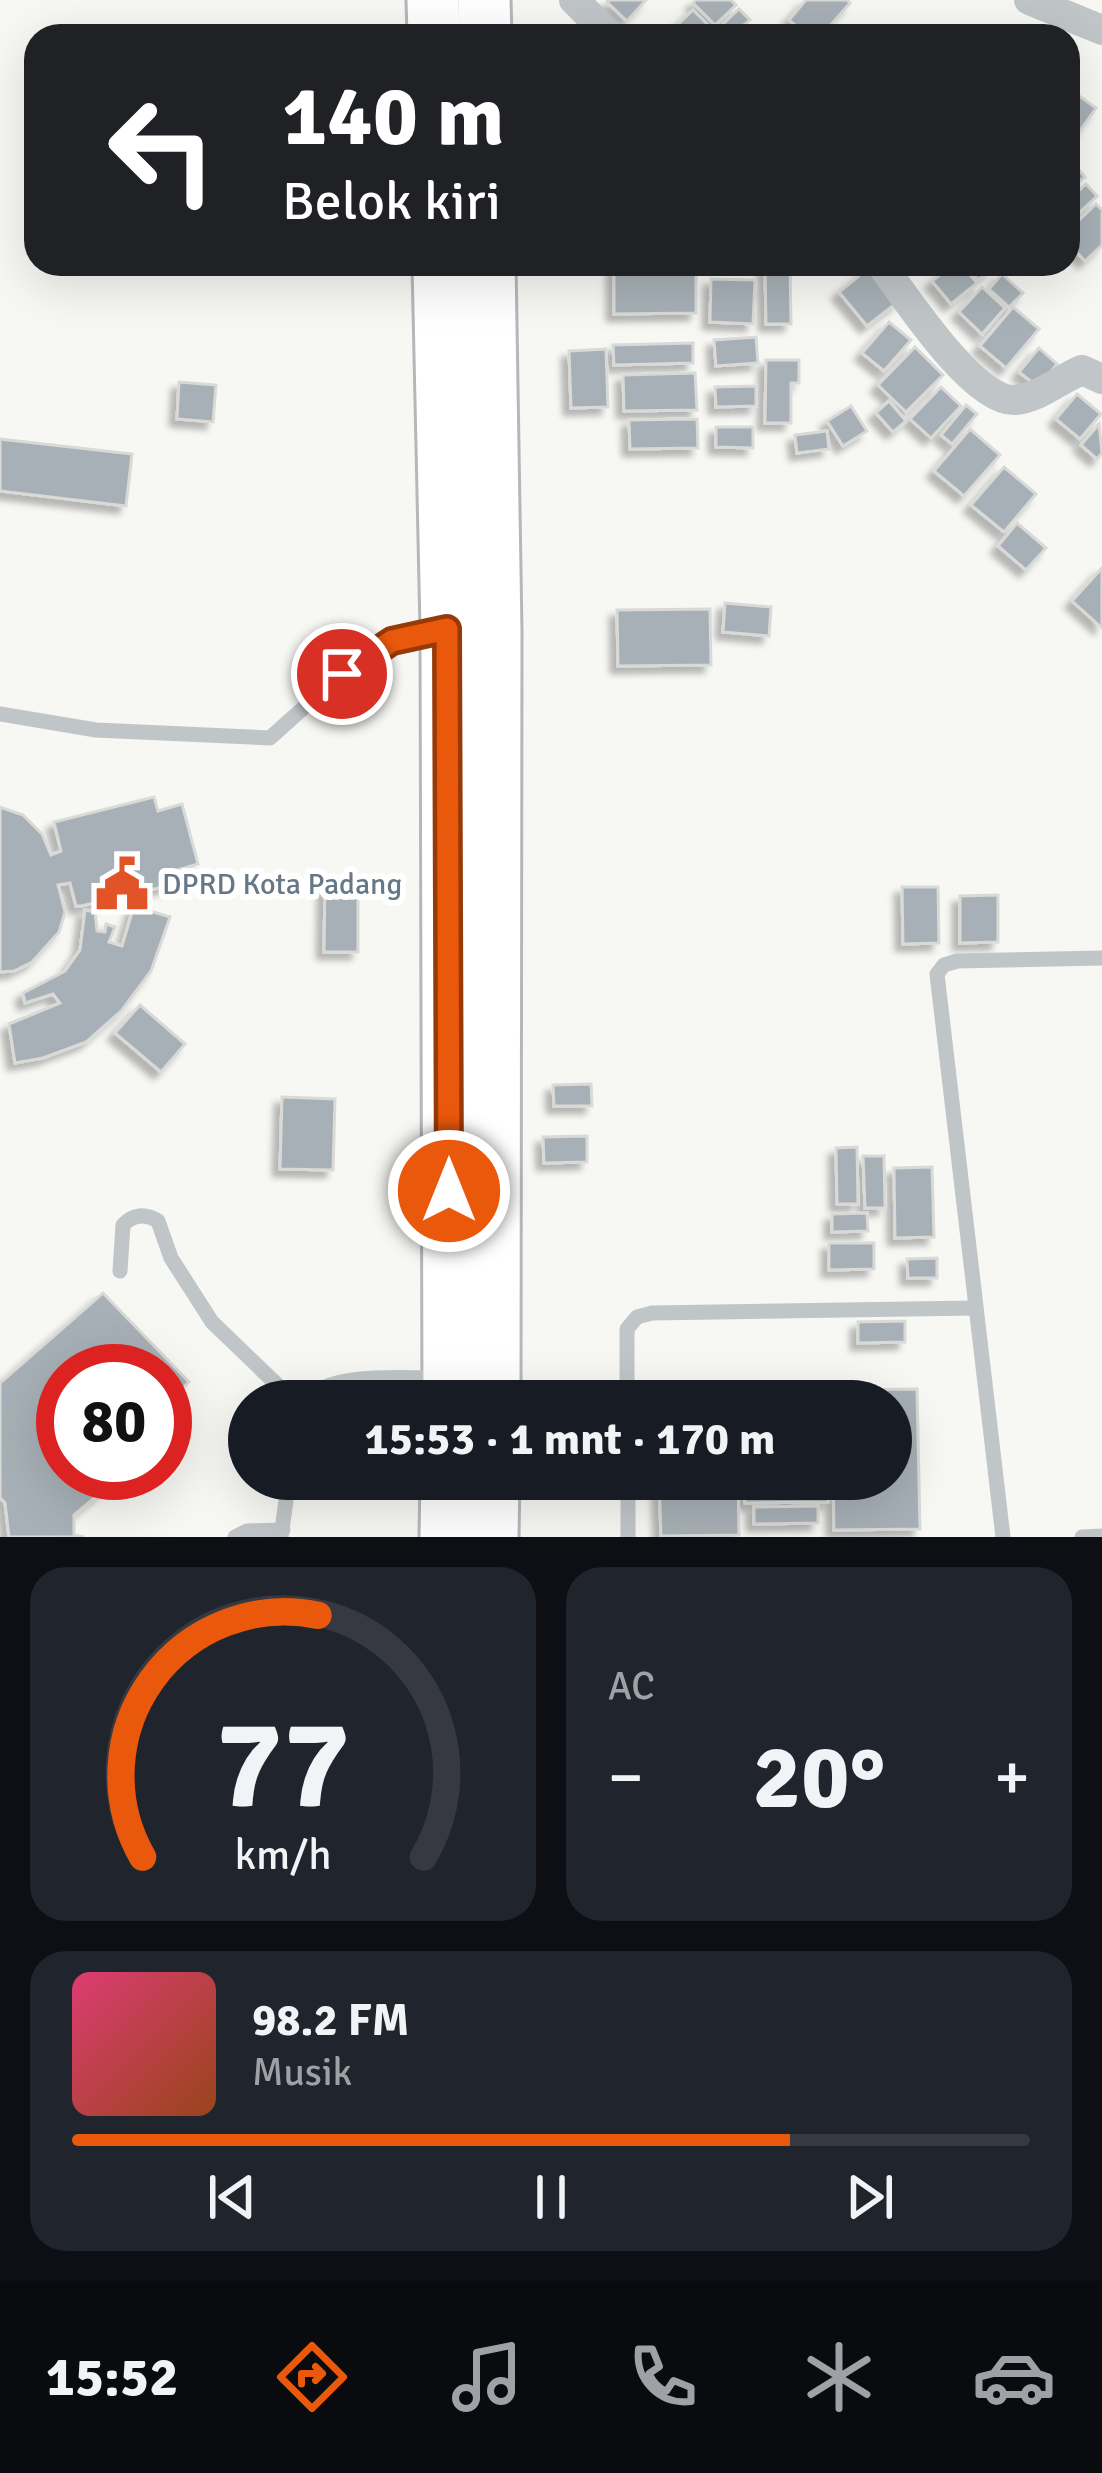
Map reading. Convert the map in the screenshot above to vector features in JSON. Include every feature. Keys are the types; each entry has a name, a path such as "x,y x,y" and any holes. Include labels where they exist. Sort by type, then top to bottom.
{"highway":[{"path":"440,276 471,631"},
{"path":"472,1380 471,631 488,276"},
{"path":"446,1537 447,1500"},
{"path":"492,1537 493,1500"}],"street":[{"path":"574,0 598,24"},
{"path":"1029,0 1102,30"},
{"path":"890,276 923,323 998,398 1018,400 1034,395 1082,370 1102,379"}],"lane":[{"path":"0,714 96,730 270,738 342,674 392,641 471,631"},
{"path":"1004,1537 937,974 944,965 957,961 1102,958"},
{"path":"120,1271 123,1226 138,1216 158,1221 171,1258 212,1322 272,1380"},
{"path":"627,1380 627,1328 637,1317 652,1313 975,1308"},
{"path":"235,1537 247,1531 282,1533 286,1500"},
{"path":"628,1500 628,1537"},
{"path":"1082,1537 1102,1536"}],"building":[{"path":"609,0 646,0 627,21"},
{"path":"731,0 736,5 714,24 693,3"},
{"path":"806,0 850,3 832,24 789,20"},
{"path":"739,9 750,20 745,24 723,24"},
{"path":"693,10 707,24 678,24"},
{"path":"1080,96 1096,108 1080,131"},
{"path":"1086,184 1097,196 1080,212 1080,190"},
{"path":"1096,204 1102,210 1102,245 1085,261 1080,256 1080,219"},
{"path":"614,276 696,276 696,313 614,314"},
{"path":"765,276 790,276 791,324 766,324"},
{"path":"859,276 879,276 899,301 867,326 839,292"},
{"path":"938,276 971,276 977,283 951,304 932,281"},
{"path":"1004,276 1023,293 1009,307 989,289"},
{"path":"711,279 755,280 753,324 710,322"},
{"path":"982,287 1005,308 982,334 959,312"},
{"path":"1013,307 1039,329 1006,368 980,346"},
{"path":"889,322 911,340 884,371 862,353"},
{"path":"756,337 758,363 716,366 714,340"},
{"path":"693,343 693,363 614,365 613,345"},
{"path":"915,347 943,375 906,412 878,385"},
{"path":"1039,348 1057,364 1038,387 1019,372"},
{"path":"606,349 608,407 571,408 569,351"},
{"path":"766,360 799,360 799,383 791,383 791,423 765,423"},
{"path":"695,373 697,410 624,411 623,375"},
{"path":"179,382 216,385 213,422 177,419"},
{"path":"756,386 756,406 716,407 715,387"},
{"path":"941,387 961,406 931,438 910,419"},
{"path":"1077,394 1101,414 1080,439 1056,419"},
{"path":"889,401 906,421 893,432 876,413"},
{"path":"966,405 977,414 952,444 941,435"},
{"path":"851,406 867,431 843,446 827,421"},
{"path":"697,419 698,448 630,449 629,420"},
{"path":"1099,424 1102,453 1097,459 1081,445"},
{"path":"716,427 753,427 753,448 716,447"},
{"path":"970,429 1000,455 964,496 934,471"},
{"path":"827,431 829,449 797,453 795,435"},
{"path":"0,439 132,454 126,506 0,491"},
{"path":"1004,467 1036,494 1004,532 971,505"},
{"path":"1017,523 1046,548 1026,570 998,546"},
{"path":"1102,568 1102,626 1101,627 1072,601"},
{"path":"725,603 771,607 769,636 723,632"},
{"path":"710,609 711,665 618,666 617,610"},
{"name":"DPRD Kota Padang","path":"154,797 158,811 182,804 198,864 174,871 180,883 81,906 76,906 70,883 58,885 65,912 59,932 32,962 0,972 0,807 23,815 42,834 51,855 61,851 54,822"},
{"path":"325,884 358,884 358,952 324,952"},
{"path":"902,887 938,887 939,943 903,944"},
{"path":"998,895 998,942 960,943 960,896"},
{"path":"134,906 170,917 151,971 122,1010 86,1042 15,1063 9,1024 60,1003 53,994 25,1003 23,993 65,971 80,950 85,910 95,912 97,931 105,932 106,924 115,927 109,942 122,946"},
{"path":"140,1005 185,1044 161,1072 115,1033"},
{"path":"591,1084 592,1106 554,1106 553,1085"},
{"path":"282,1097 335,1099 333,1170 280,1169"},
{"path":"587,1136 587,1162 544,1163 543,1137"},
{"path":"857,1147 858,1204 837,1204 836,1148"},
{"path":"863,1156 884,1156 885,1208 865,1208"},
{"path":"932,1167 934,1237 895,1238 894,1168"},
{"path":"867,1213 868,1231 832,1232 832,1214"},
{"path":"829,1243 874,1243 874,1269 829,1270"},
{"path":"937,1258 937,1278 908,1278 907,1259"},
{"path":"103,1293 152,1344 45,1344"},
{"path":"905,1321 905,1342 858,1343 858,1322"},
{"path":"36,1352 36,1500 92,1500 74,1515 74,1535 84,1537 9,1537 5,1503 0,1498 0,1383"},
{"path":"912,1389 917,1389 920,1529 834,1530 833,1500 912,1500"},
{"path":"660,1500 738,1500 739,1535 661,1536"},
{"path":"745,1500 828,1500 828,1502"},
{"path":"818,1506 818,1523 754,1524 754,1507"}],"place":[{"name":"DPRD Kota Padang","path":"122,884"}],"route":[{"path":"342,674 392,641 447,629 449,1191"}]}
